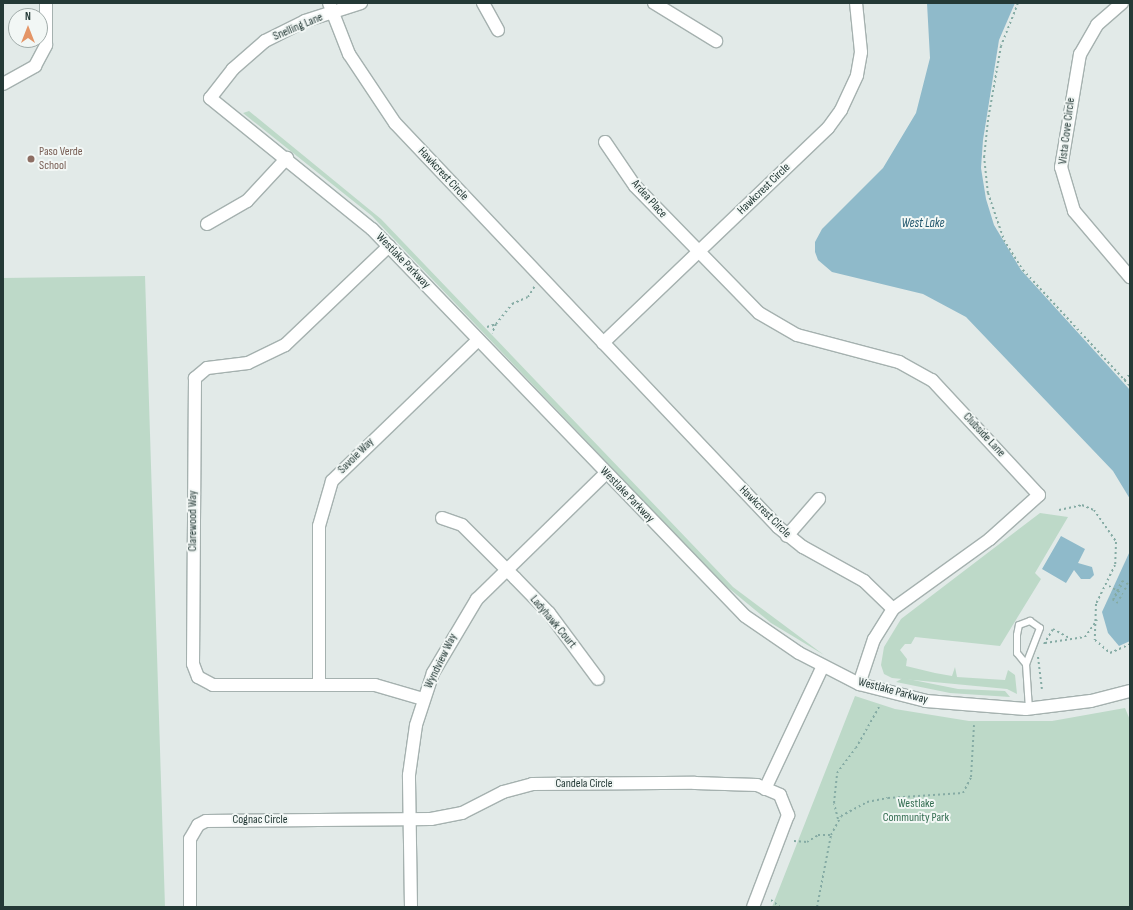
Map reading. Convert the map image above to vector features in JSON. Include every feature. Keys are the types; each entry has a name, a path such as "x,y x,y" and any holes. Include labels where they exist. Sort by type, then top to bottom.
{"street":[{"path":"3,84 35,66 39,59 46,45 46,3"},
{"name":"Snelling Lane","path":"210,98 233,69 265,41 331,8 361,3"},
{"path":"483,3 498,30"},
{"path":"654,3 716,41"},
{"name":"Hawkcrest Circle","path":"603,343 828,128 841,110 857,75 861,52 856,3"},
{"name":"Vista Cove Circle","path":"1122,3 1097,25 1080,54 1061,167 1074,211 1130,277"},
{"name":"Hawkcrest Circle","path":"331,8 362,78 395,123 787,536 864,580 893,609"},
{"name":"Westlake Parkway","path":"210,98 345,205 389,246 740,611 768,633 823,666 859,684 962,707 1029,709 1091,701 1130,691"},
{"name":"Ardea Place","path":"605,142 635,186 698,252"},
{"path":"207,224 247,201 287,158"},
{"name":"Clarewood Way","path":"389,246 285,345 248,363 207,368 195,378 192,385 194,670 204,683 213,685 375,685 422,699"},
{"name":"Clubside Lane","path":"698,252 742,299 778,325 818,343 899,362 932,380 1039,495 990,539 893,609 874,638 859,684"},
{"name":"Savoie Way","path":"319,685 319,526 332,481 478,340"},
{"name":"Wyndview Way","path":"411,907 408,820 409,775 422,699 444,650 461,621 505,568 606,473"},
{"path":"787,536 819,499"},
{"name":"Ladyhawk Court","path":"442,518 462,525 549,613 598,679"},
{"path":"765,789 823,666"},
{"name":"Candela Circle","path":"408,820 462,813 503,792 532,784 699,783 765,789 780,795 788,815 753,907"},
{"name":"Cognac Circle","path":"190,907 190,839 198,824 206,821 408,820"}],"lane":[{"path":"1026,664 1017,653 1017,635 1019,625 1030,621 1040,628 1026,664 1029,709"}],"path":[{"path":"1018,3 1001,46 988,120 984,156 988,193 1004,240 1023,270 1130,386"},
{"path":"492,333 496,324 512,304 528,297 536,285"},
{"path":"487,327 496,324"},
{"path":"1124,380 1130,374"},
{"path":"1059,510 1082,505 1094,510 1116,542 1115,564 1096,604 1097,620 1095,640 1106,651 1130,644"},
{"path":"1118,603 1113,600 1117,590 1122,581 1128,584"},
{"path":"1109,586 1123,594"},
{"path":"1120,586 1126,589"},
{"path":"1115,595 1121,598"},
{"path":"1045,643 1071,639 1089,634 1097,620"},
{"path":"1041,649 1053,629 1071,639"},
{"path":"1038,654 1042,689"},
{"path":"838,819 834,803 836,773 856,748 879,707"},
{"path":"817,907 831,835 838,819 867,802 963,793 971,778 974,725"},
{"path":"794,841 807,842 818,835 831,835"},
{"path":"771,900 780,907"}],"green space":[{"path":"249,111 381,219 733,587 824,655 771,623 720,581 372,216 243,113"},
{"path":"145,276 165,907 3,907 3,278"},
{"path":"1040,513 1068,517 1035,573 1041,579 1000,646 915,637 911,644 905,644 900,650 907,659 906,666 935,673 952,676 955,667 957,677 1005,680 1008,670 1015,675 1017,694 1007,689 892,678 884,674 881,665 884,647 901,619"},
{"path":"903,678 958,689 1005,691 1010,697 950,693 896,682"},
{"name":"Westlake Community Park","path":"855,696 895,709 969,721 1052,721 1125,708 1130,720 1130,907 772,907"}],"water":[{"name":"West Lake","path":"927,3 1015,3 999,40 983,140 981,168 986,199 994,225 1021,270 1130,390 1130,499 1113,471 966,317 923,294 832,272 818,260 815,252 815,242 822,229 883,168 916,113 930,58"},
{"path":"1061,536 1085,549 1078,563 1092,567 1094,575 1090,579 1081,579 1074,570 1066,583 1042,569"},
{"path":"1130,551 1130,641 1119,646 1108,633 1102,612"}],"place":[{"name":"Paso Verde School","path":"31,159"}]}
